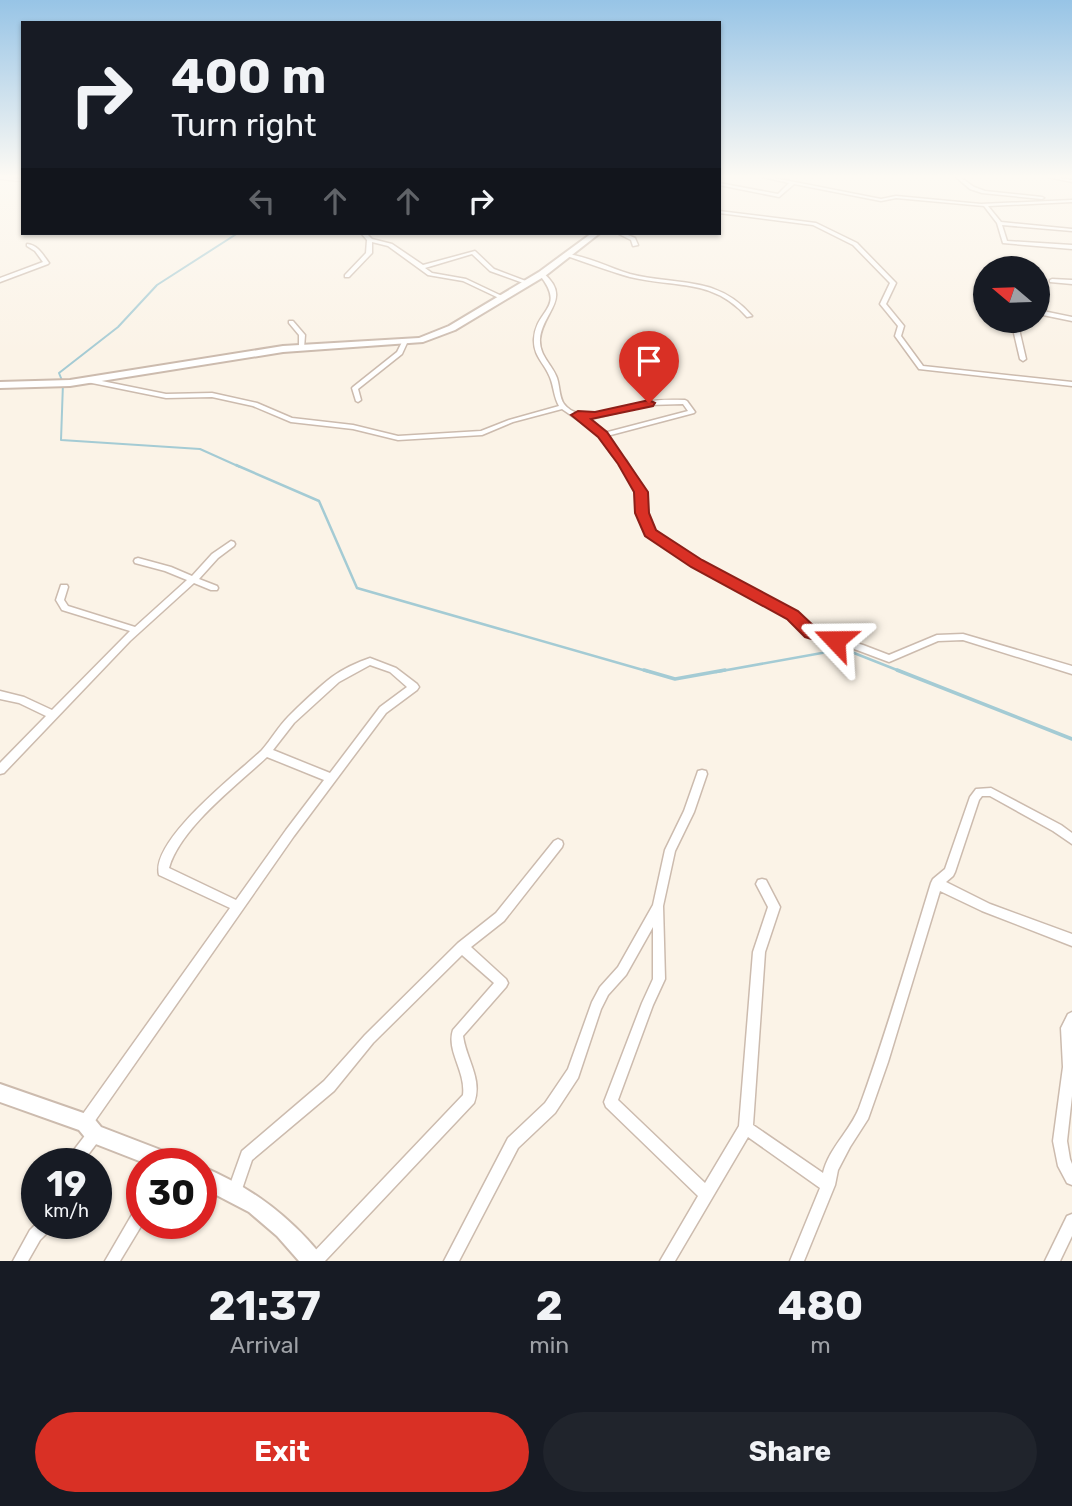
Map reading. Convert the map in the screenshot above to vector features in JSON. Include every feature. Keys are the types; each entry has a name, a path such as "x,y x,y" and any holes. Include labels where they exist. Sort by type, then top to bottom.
{"street":[{"path":"366,236 370,240 390,245 430,274 464,280 503,298"},
{"path":"0,385 46,385 88,380 302,347 341,343 404,343 442,333 542,274 593,236"},
{"path":"625,236 632,239 635,245"},
{"path":"838,236 855,244 893,283 883,304 901,326 898,337 921,368 1072,384"},
{"path":"1003,236 1005,242 1072,247"},
{"path":"347,275 369,253 370,240"},
{"path":"0,280 46,264 37,250 29,245"},
{"path":"419,266 473,252 492,270 528,283"},
{"path":"569,256 629,275 713,290 740,303 749,316"},
{"path":"542,274 555,287 555,297 539,329 537,348 555,379 563,407"},
{"path":"1052,281 1072,282"},
{"path":"1050,314 1072,319"},
{"path":"291,322 302,335 302,347"},
{"path":"1017,333 1023,359"},
{"path":"358,400 355,388 400,353 404,343"},
{"path":"88,380 166,396 212,395 255,404 291,421 353,427 398,438 482,433 511,421 563,407 603,435 641,492 642,513 650,533 696,564 792,615 811,633 860,646 889,659 937,638 963,637 1072,670"},
{"path":"578,415 595,416 649,403 685,402 692,412 603,435"},
{"path":"0,770 136,630 231,544"},
{"path":"138,561 168,569 214,588"},
{"path":"64,587 60,600 65,608 136,630"},
{"path":"80,1148 90,1128 237,906 383,710 414,687 393,670 370,661 336,680 291,720 265,752 197,816 164,858 163,871 237,906"},
{"path":"0,695 21,700 53,715"},
{"path":"265,752 331,778"},
{"path":"702,774 689,812 670,850 658,905 659,979 611,1102 707,1195"},
{"path":"797,1261 828,1185 831,1169 861,1119 883,1062 937,884 949,872 975,797 980,792 991,792 1058,828 1072,839"},
{"path":"234,1193 247,1156 329,1086 377,1030 462,947 500,917 558,844"},
{"path":"667,1261 746,1128 759,952 774,907 762,884"},
{"path":"937,884 998,913 1072,940"},
{"path":"451,1261 513,1143 550,1108 573,1073 596,1006 604,991 622,971 658,905"},
{"path":"217,1184 256,1205 284,1229 314,1261 469,1098 471,1079 459,1051 457,1034 502,984 462,947"},
{"path":"1072,1018 1067,1028 1069,1067 1060,1141 1063,1161 1072,1178"},
{"path":"0,1093 135,1148"},
{"path":"746,1128 828,1185"},
{"path":"1052,1261 1072,1222"},
{"path":"111,1261 126,1237"},
{"path":"20,1261 33,1239"}],"waterway":[{"path":"234,236 157,285 118,327 59,373 63,383 61,440 200,449 240,467"},
{"path":"236,465 319,501 357,588 650,672"},
{"path":"716,672 844,649 902,672"},
{"path":"644,670 675,679 725,670"},
{"path":"897,670 1072,739"}],"route":[{"path":"649,403 595,416 578,415 603,435 623,462 641,492 642,513 650,533 696,564 792,615 811,633 835,640"}]}
